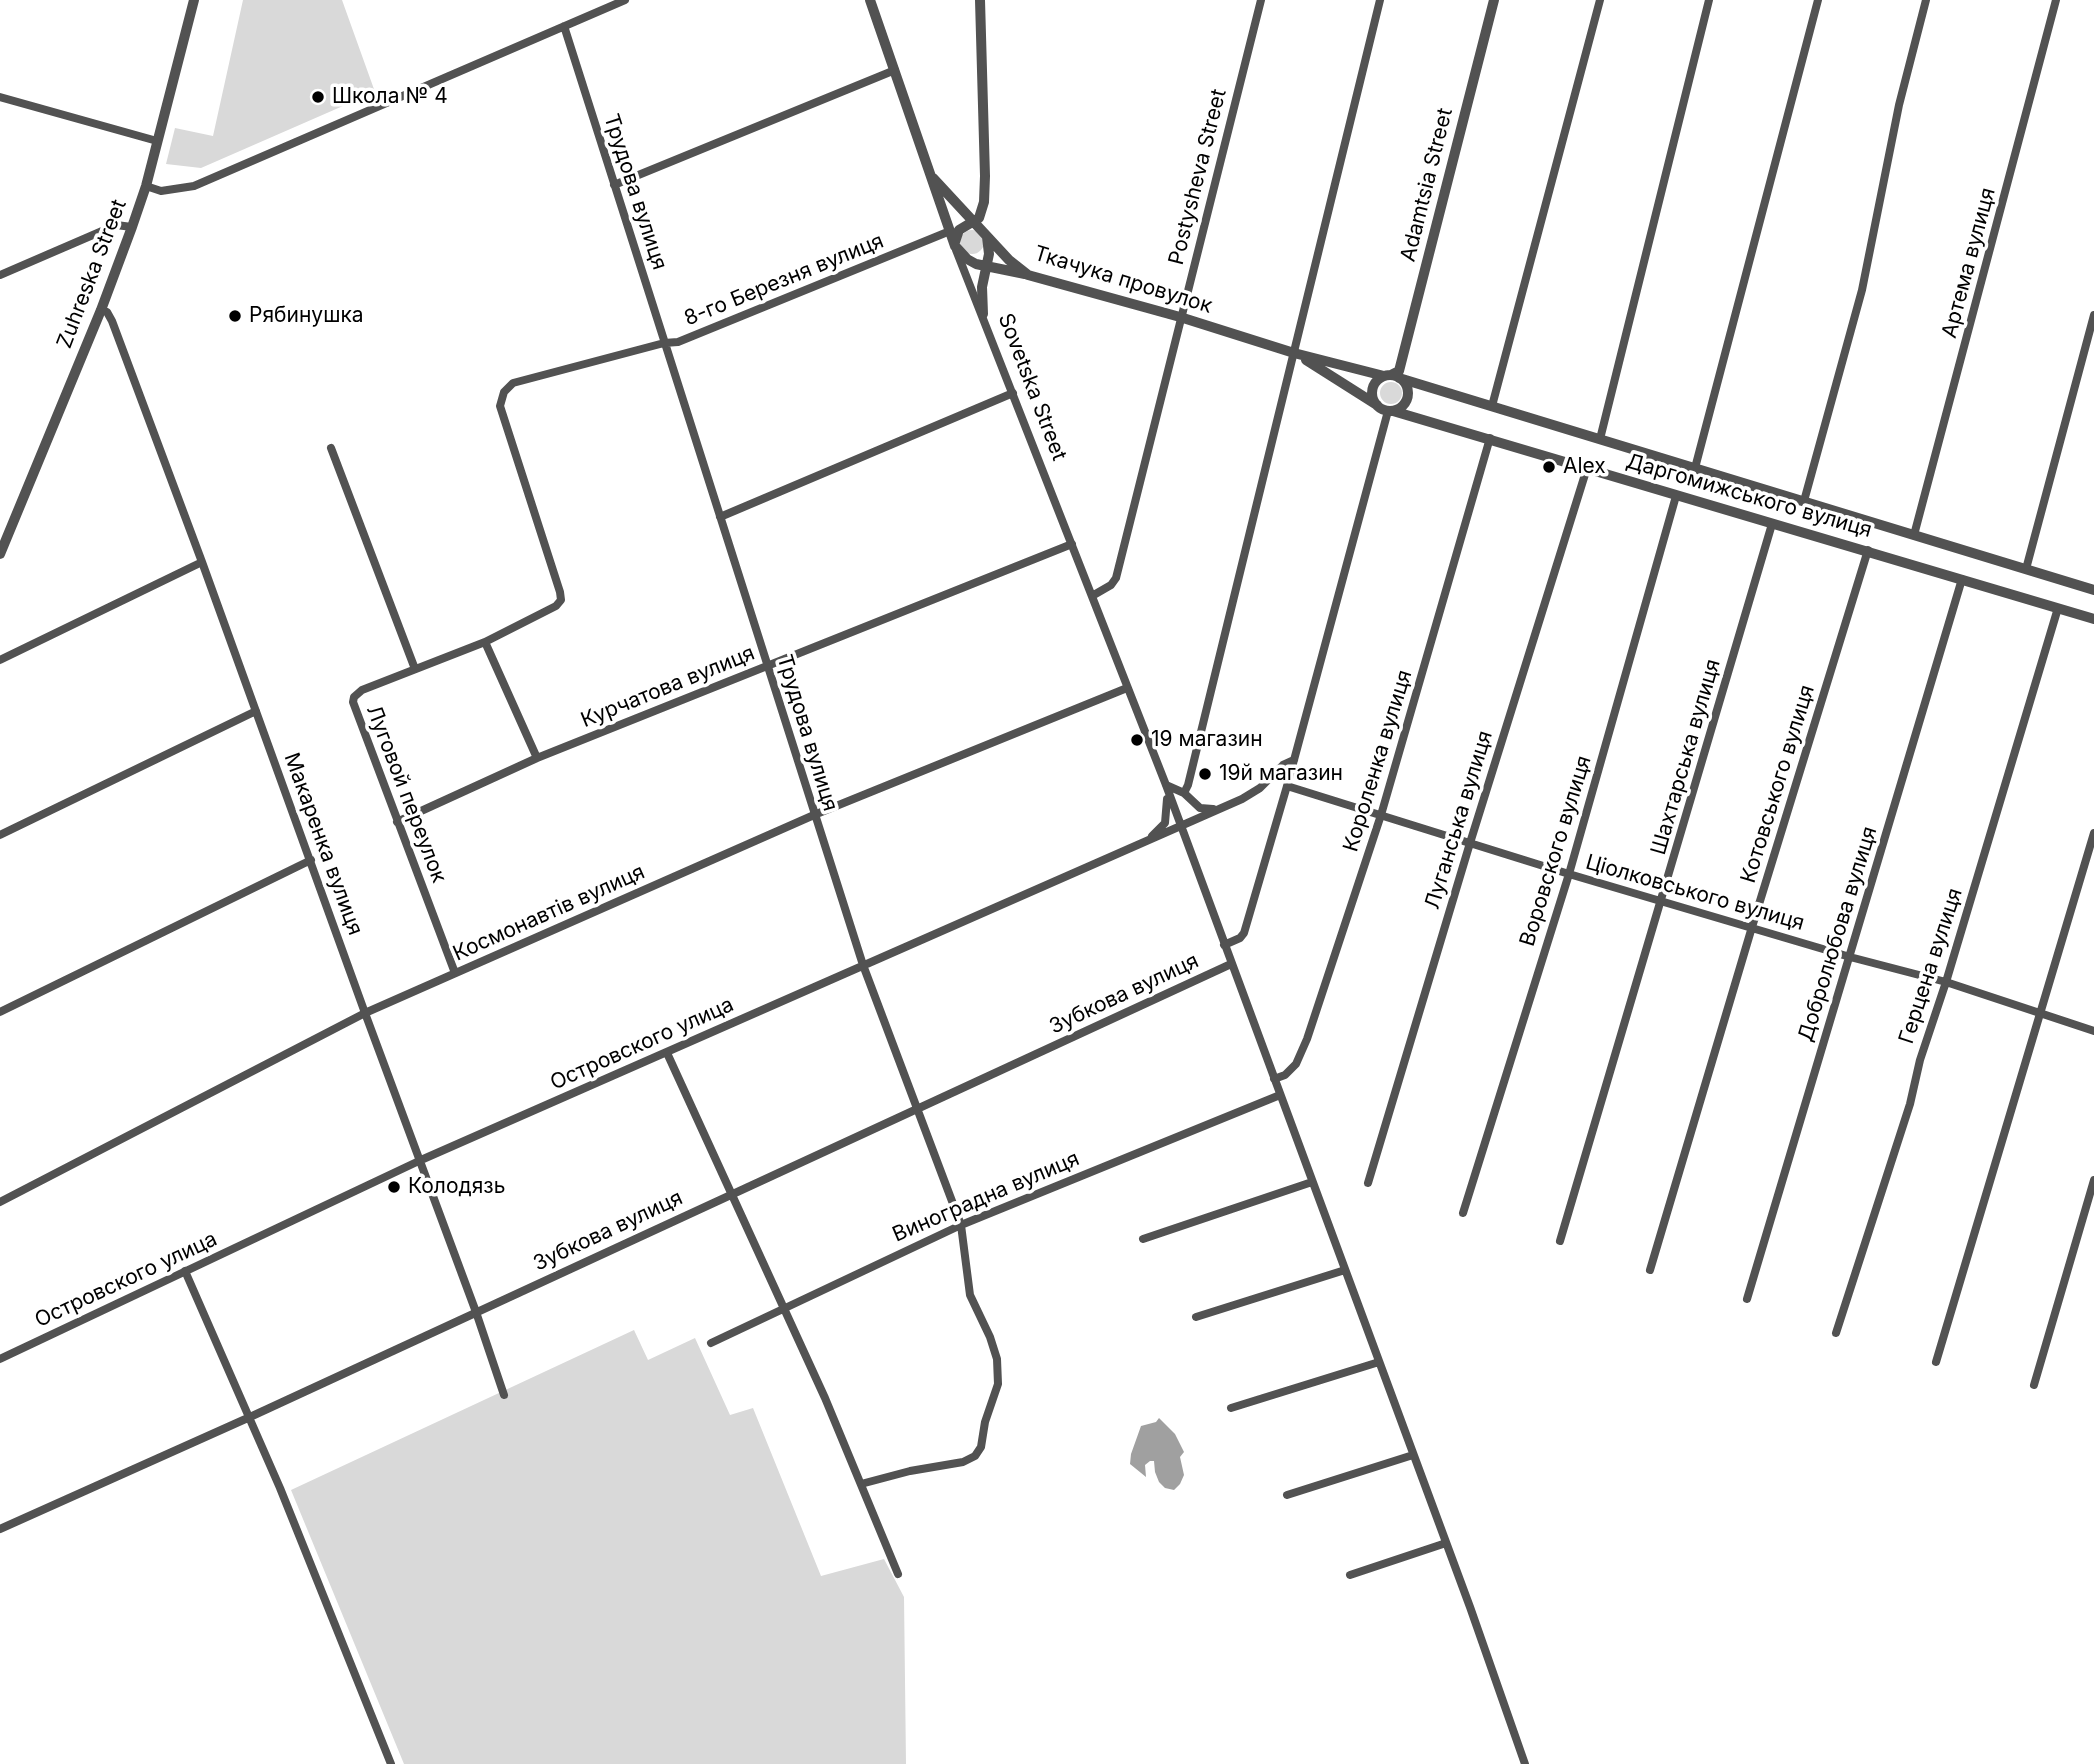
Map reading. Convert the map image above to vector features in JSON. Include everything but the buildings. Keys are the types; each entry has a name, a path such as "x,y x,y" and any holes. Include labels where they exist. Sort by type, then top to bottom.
{"street":[{"name":"Zuhreska Street","path":"0,554 101,310 132,227 146,186 194,0"},
{"name":"Sovetska Street","path":"870,0 955,246 1166,785 1525,1764"},
{"path":"979,0 985,176 981,213 974,223 959,230 955,236 955,246 967,259 986,267 1028,275"},
{"name":"Postysheva Street","path":"1092,596 1111,585 1116,578 1261,0"},
{"path":"1184,793 1380,0"},
{"name":"Adamtsia Street","path":"1392,376 1399,371 1494,0"},
{"path":"1492,406 1600,0"},
{"path":"1600,439 1709,0"},
{"path":"1695,468 1818,0"},
{"path":"1804,501 1862,290 1899,105 1926,0"},
{"name":"Артема вулиця","path":"1914,535 2056,0"},
{"path":"146,186 161,191 194,186 621,1"},
{"name":"Трудова вулиця","path":"564,26 863,965 961,1224 970,1295 990,1337 997,1359 998,1384 985,1422 981,1447 975,1456 963,1462 910,1471 862,1484"},
{"path":"614,185 895,70"},
{"path":"0,97 157,141"},
{"name":"Ткачука провулок","path":"933,178 1009,260 1028,275 1180,317 1294,354"},
{"path":"0,275 116,225 132,227"},
{"name":"8-го Березня вулиця","path":"533,507 500,406 504,392 513,383 664,343 678,342 950,231"},
{"path":"983,314 982,286 989,245 986,235"},
{"name":"Макаренка вулиця","path":"101,310 107,312 112,321 202,562 504,1395"},
{"path":"2026,569 2094,315"},
{"name":"Даргомижського вулиця","path":"1294,354 1392,376 2094,590"},
{"name":"Даргомижського вулиця","path":"1294,354 1386,409 2094,619"},
{"path":"1392,376 1406,386 1408,396 1403,406 1386,409 1374,400 1373,389 1376,383 1392,376"},
{"path":"720,517 1013,393"},
{"path":"1224,945 1240,938 1244,933 1287,786 1386,409"},
{"name":"Короленка вулиця","path":"1274,1079 1285,1075 1296,1064 1307,1039 1381,815 1490,438"},
{"path":"331,448 415,669"},
{"name":"Луганська вулиця","path":"1368,1183 1587,468"},
{"name":"Воровского вулиця","path":"1463,1213 1569,874 1676,496"},
{"name":"Луговой переулок","path":"456,973 353,702 354,697 362,690 485,642 556,606 561,600 560,592 533,507"},
{"name":"Шахтарська вулиця","path":"1560,1241 1772,524"},
{"name":"Курчатова вулиця","path":"397,822 537,758 1072,544"},
{"name":"Котовського вулиця","path":"1650,1270 1868,550"},
{"path":"0,660 202,562"},
{"name":"Добролюбова вулиця","path":"1747,1299 1962,579"},
{"name":"Герцена вулиця","path":"1836,1333 1910,1104 1920,1060 2058,608"},
{"path":"485,642 537,758"},
{"name":"Космонавтів вулиця","path":"0,1202 365,1013 814,816 1128,688"},
{"path":"0,835 256,710"},
{"name":"Островского улица","path":"0,1359 421,1160 1220,809 1261,788 1283,765 1294,760"},
{"path":"1143,843 1165,823 1166,785 1184,793 1200,808 1220,809"},
{"name":"Ціолковського вулиця","path":"1287,786 1569,874 1850,957 1946,982 2094,1031"},
{"path":"1936,1362 2094,833"},
{"path":"0,1012 311,860"},
{"name":"Зубкова вулиця","path":"0,1529 250,1417 1231,964"},
{"path":"667,1052 785,1308 898,1574"},
{"name":"Виноградна вулиця","path":"711,1343 961,1224 1280,1095"},
{"path":"2034,1385 2094,1180"},
{"path":"1143,1239 1312,1182"},
{"path":"1196,1317 1345,1270"},
{"path":"185,1272 250,1417 391,1764"},
{"path":"1231,1408 1379,1363"},
{"path":"1287,1495 1413,1454"},
{"path":"1350,1575 1446,1543"}],"shaded area":[{"path":"243,0 342,0 375,92 201,168 166,164 175,128 213,136"},
{"path":"972,230 983,237 984,242 977,253 972,254 961,247 960,242 967,231"},
{"path":"1391,382 1399,385 1402,393 1399,401 1391,404 1383,401 1380,393 1383,385"},
{"path":"634,1330 648,1360 695,1338 730,1415 753,1408 821,1576 884,1559 904,1597 906,1764 404,1764 291,1490"},
{"path":"1159,1418 1175,1434 1184,1452 1180,1457 1184,1475 1174,1490 1165,1488 1159,1482 1154,1461 1145,1465 1146,1477 1130,1464 1141,1426 1156,1422"}],"place":[{"name":"Школа № 4","path":"318,97"},
{"name":"Рябинушка","path":"235,316"},
{"name":"Alex","path":"1549,467"},
{"name":"19 магазин","path":"1137,740"},
{"name":"19й магазин","path":"1205,774"},
{"name":"Колодязь","path":"394,1187"}]}
